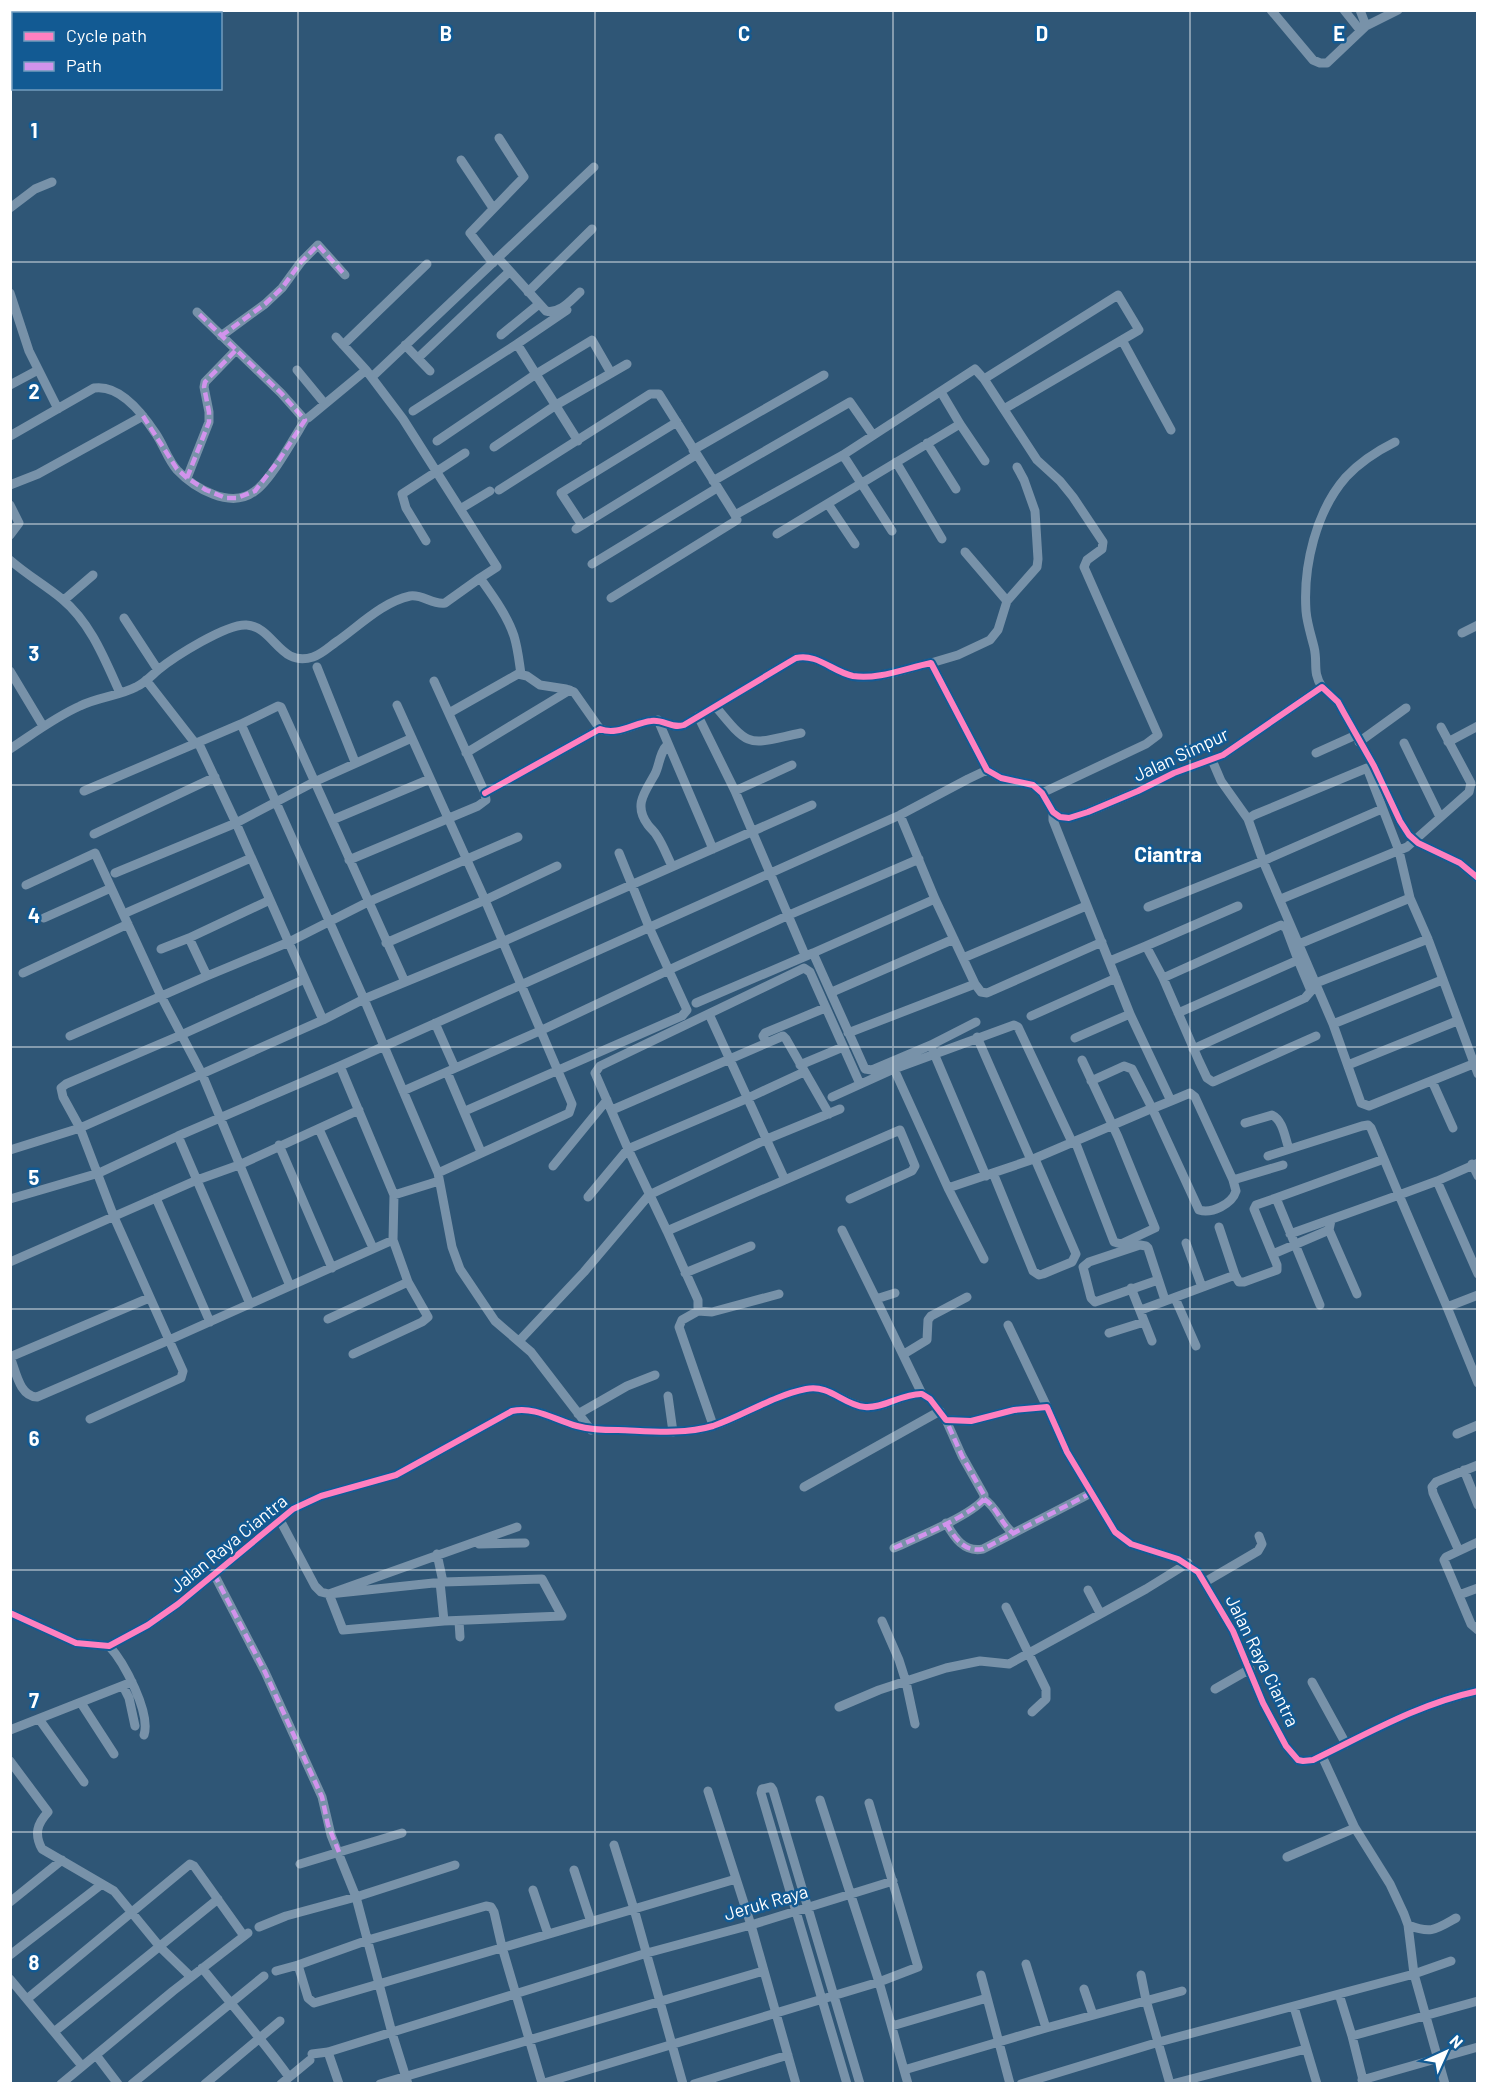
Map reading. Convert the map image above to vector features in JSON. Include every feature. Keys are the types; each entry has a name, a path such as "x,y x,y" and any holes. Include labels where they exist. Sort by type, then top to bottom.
{"street":[{"path":"1271,10 1313,60 1320,63 1326,63 1363,28 1398,10"},
{"path":"1344,10 1363,28"},
{"path":"1360,10 1363,28"},
{"path":"499,138 524,177 470,233 496,261 510,271 546,311 554,312 563,307 580,292"},
{"path":"461,160 494,208"},
{"path":"308,418 405,345 594,167"},
{"path":"10,207 36,189 52,182"},
{"path":"528,292 592,229"},
{"path":"221,336 265,304 282,288 301,262 318,245 345,275"},
{"path":"343,345 427,264"},
{"path":"418,358 510,271"},
{"path":"10,293 29,351 58,409"},
{"path":"984,379 1118,295 1139,330 1004,409"},
{"path":"501,335 539,304"},
{"path":"413,411 567,310"},
{"path":"10,436 94,388 102,387 117,391 143,416 157,435 171,461 187,478 216,496 237,498 255,491 268,476 305,420 197,312"},
{"path":"10,749 43,726 82,705 135,688 195,645 214,635 247,625 260,630 290,656 301,659 312,657 324,651 387,605 411,596 444,603 497,567 404,419 370,373 336,338"},
{"path":"437,441 536,374 592,340 611,373"},
{"path":"1122,340 1171,430"},
{"path":"517,344 578,441"},
{"path":"405,345 430,371"},
{"path":"187,478 209,422 205,382 236,350"},
{"path":"494,447 555,405 627,364"},
{"path":"735,515 843,455 975,369 984,379 1036,460 1060,481 1103,542 1102,549 1086,560 1084,567 1158,735 1146,744 1042,793"},
{"path":"10,385 38,370"},
{"path":"297,370 326,404"},
{"path":"676,422 561,493 579,527 695,452 824,375"},
{"path":"941,392 985,460"},
{"path":"460,509 578,441 650,394 659,394 737,520 611,598"},
{"path":"592,564 715,484 850,402 873,435"},
{"path":"10,485 38,474 143,416"},
{"path":"777,534 960,424"},
{"path":"1395,442 1371,455 1340,484 1316,533 1306,583 1306,612 1315,650 1315,673 1322,687 1338,702 1374,766 1400,821 1414,841 1454,860 1478,878"},
{"path":"927,443 956,489"},
{"path":"426,541 403,501 402,494 465,453"},
{"path":"843,455 892,531"},
{"path":"896,462 942,539"},
{"path":"448,713 521,674 538,685 576,693 600,729 610,732 633,724 658,720 677,727 716,707 800,657 812,657 842,673 860,677 880,675 952,657 990,640 998,630 1007,601 1035,570 1038,563 1035,511 1017,467"},
{"path":"828,504 855,544"},
{"path":"10,505 19,523 10,535"},
{"path":"965,552 1007,601"},
{"path":"10,560 64,600 81,620 96,642 120,693"},
{"path":"64,600 93,575"},
{"path":"480,578 513,633 521,674"},
{"path":"124,618 158,670"},
{"path":"1462,633 1478,625"},
{"path":"931,663 987,770 1001,778 1033,785 1042,793 1053,812 1053,818 1086,906 1130,1014 1171,1101"},
{"path":"317,668 355,762"},
{"path":"10,671 43,726"},
{"path":"146,680 197,742 236,823 323,1020"},
{"path":"349,860 448,819 486,800 485,793 434,681"},
{"name":"Jalan Simpur","path":"1053,812 1063,818 1088,812 1174,773 1230,752 1322,687"},
{"path":"466,753 570,690"},
{"path":"394,1195 438,1177 481,1152 570,1112 572,1104 485,900 397,705"},
{"path":"84,791 242,724 278,706 281,707 405,982"},
{"path":"716,707 737,733 750,742 801,733"},
{"path":"1316,753 1358,738 1406,708"},
{"path":"698,716 735,791 789,915 809,954 828,999 843,1047 860,1084"},
{"path":"658,720 713,849"},
{"path":"242,724 384,1045 438,1177 452,1247 460,1269 495,1321 506,1333 531,1352 591,1430"},
{"path":"1448,741 1478,726"},
{"path":"1281,899 1399,851 1414,841 1468,792 1472,786 1441,727"},
{"path":"485,793 600,729"},
{"path":"115,873 236,823 355,762 412,738"},
{"path":"1404,743 1440,817"},
{"path":"668,744 645,789 641,800 641,811 672,866"},
{"path":"1212,760 1221,781 1248,819 1263,861 1333,1024 1359,1099 1366,1106 1475,1062"},
{"path":"735,791 792,765"},
{"path":"1248,819 1367,768 1399,851 1410,898 1428,939 1478,1074"},
{"path":"10,1199 99,1173 900,815 987,770"},
{"path":"94,834 215,777"},
{"path":"332,820 430,779"},
{"path":"10,1150 80,1128 323,1020 364,999 502,942 812,805"},
{"path":"1148,907 1263,861 1382,809"},
{"path":"900,815 935,899 975,984 981,992 987,993 1102,942"},
{"path":"70,1036 289,942 368,902 518,837"},
{"path":"26,885 95,853 161,996 202,1074 290,1286"},
{"path":"465,1111 686,1013 687,1008 671,969 649,927 619,853"},
{"path":"128,912 251,858"},
{"path":"403,1091 542,1030 789,915 919,859"},
{"path":"386,943 557,866"},
{"path":"44,918 111,888"},
{"path":"1299,944 1410,898"},
{"path":"696,1003 935,899"},
{"path":"161,949 270,900"},
{"path":"963,958 1086,906"},
{"path":"1110,961 1238,906"},
{"path":"23,973 128,924"},
{"path":"1163,978 1281,925 1286,928 1311,989 1308,996 1193,1049"},
{"path":"189,938 207,976"},
{"path":"766,1042 763,1035 769,1030 792,1023 828,999 954,939"},
{"path":"1316,983 1428,939"},
{"path":"1146,946 1163,978 1207,1078 1214,1082 1316,1036"},
{"path":"1178,1013 1298,960"},
{"path":"698,1311 697,1297 628,1149 596,1074 598,1068 802,968 810,972 828,999 848,1033 864,1068 870,1071 1008,1025 1014,1025 1018,1028 1073,1142 1112,1239 1116,1244 1121,1244 1156,1226 1082,1060"},
{"path":"1031,1016 1116,978"},
{"path":"90,1419 182,1378 183,1371 114,1217 99,1173 80,1128 63,1097 61,1088 63,1085 305,979"},
{"path":"1333,1024 1442,980"},
{"path":"848,1033 975,984"},
{"path":"709,1014 785,1180"},
{"path":"1075,1038 1130,1014"},
{"path":"1348,1065 1457,1021"},
{"path":"832,1097 933,1050 976,1022"},
{"path":"435,1023 481,1152"},
{"path":"612,1110 779,1036 784,1036 829,1114"},
{"path":"933,1050 1033,1271 1039,1275 1072,1262 1076,1254 977,1037"},
{"path":"588,1197 628,1149 748,1098 843,1047"},
{"path":"340,1066 394,1195 393,1240 408,1282 427,1314 426,1320 353,1354"},
{"path":"948,1188 1033,1159 1152,1108 1190,1093 1194,1095 1233,1180 1236,1191 1232,1199 1220,1207 1203,1212 1198,1210 1152,1108 1135,1071 1129,1067 1122,1067 1091,1081"},
{"path":"894,1069 948,1188 984,1259"},
{"path":"1432,1081 1453,1128"},
{"path":"553,1166 607,1100"},
{"path":"519,1341 584,1272 649,1195 767,1139 840,1109"},
{"path":"10,1262 197,1180 239,1165 358,1110"},
{"path":"1245,1123 1272,1115 1276,1116 1289,1149"},
{"path":"1268,1156 1368,1125 1371,1128 1478,1383"},
{"path":"319,1129 373,1248"},
{"path":"667,1231 900,1131 914,1161 915,1166 912,1171 850,1199"},
{"path":"178,1136 250,1304"},
{"path":"279,1145 332,1268"},
{"path":"1219,1227 1239,1282 1275,1272 1278,1268 1254,1206 1384,1159"},
{"path":"1290,1234 1437,1181 1475,1163 1478,1176"},
{"path":"1233,1180 1283,1165"},
{"path":"1437,1181 1478,1274"},
{"path":"156,1198 210,1322"},
{"path":"1276,1198 1320,1305"},
{"path":"1331,1220 1329,1230 1357,1294"},
{"path":"842,1230 922,1394 946,1420 984,1499 992,1505 1004,1526 1013,1533"},
{"path":"1273,1254 1329,1230"},
{"path":"149,1298 10,1357 23,1390 34,1397 169,1341 393,1240"},
{"path":"1186,1243 1202,1287"},
{"path":"685,1273 751,1245"},
{"path":"1158,1280 1095,1302 1091,1298 1083,1267 1089,1262 1144,1245 1148,1248 1165,1300"},
{"path":"1141,1310 1235,1275"},
{"path":"328,1319 408,1282"},
{"path":"1131,1288 1152,1341"},
{"path":"876,1299 895,1293"},
{"path":"713,1425 679,1327 682,1320 698,1311 712,1312 779,1294"},
{"path":"1447,1307 1478,1295"},
{"path":"904,1354 927,1340 928,1320 931,1316 967,1298"},
{"path":"1175,1298 1196,1346"},
{"path":"1109,1333 1144,1322"},
{"path":"1008,1325 1062,1442 1112,1527 1122,1539 1141,1548 1188,1563"},
{"path":"578,1414 627,1386 655,1376"},
{"name":"Jalan Raya Ciantra","path":"109,1646 178,1604 293,1509 315,1498 396,1475 512,1411 520,1409 537,1411 591,1430 673,1432 713,1425 782,1395 808,1388 821,1388 854,1404 868,1407 908,1395 922,1394"},
{"path":"668,1396 673,1432"},
{"path":"946,1420 971,1422 1014,1410 1047,1407"},
{"path":"804,1487 940,1411"},
{"path":"1457,1434 1478,1425"},
{"path":"1459,1551 1432,1487 1436,1482 1478,1465"},
{"path":"1464,1470 1478,1505"},
{"path":"946,1523 954,1538 964,1546 974,1550 987,1548 1091,1493"},
{"path":"894,1548 946,1523 977,1506 984,1499"},
{"path":"280,1520 315,1586 321,1592 329,1594 442,1582 542,1579 562,1616 444,1621 344,1630 329,1594"},
{"path":"329,1594 517,1527"},
{"path":"1205,1582 1258,1551 1262,1544 1259,1536"},
{"path":"1478,1542 1446,1557 1444,1563 1471,1624 1478,1630"},
{"path":"469,1544 525,1543"},
{"path":"437,1554 442,1582 444,1621"},
{"path":"839,1707 879,1690 946,1668 980,1660 1006,1664 1029,1654 1188,1563"},
{"name":"Jalan Raya Ciantra","path":"1188,1563 1205,1582 1233,1631 1274,1727 1293,1755 1303,1761 1322,1756 1405,1714 1478,1691"},
{"path":"214,1574 265,1672 322,1797 328,1826 356,1897 392,2033 407,2080"},
{"path":"1460,1595 1478,1588"},
{"path":"1088,1590 1100,1613"},
{"path":"1006,1607 1047,1694 1045,1701 1032,1712"},
{"path":"10,1613 76,1643 109,1646 116,1654 127,1684 145,1718 144,1735"},
{"path":"459,1621 460,1637"},
{"path":"882,1621 906,1682 915,1724"},
{"path":"1215,1689 1250,1669"},
{"path":"1312,1682 1346,1744"},
{"path":"10,1730 127,1684"},
{"path":"127,1684 135,1726"},
{"path":"81,1703 114,1754"},
{"path":"39,1719 84,1782"},
{"path":"1322,1756 1355,1828 1390,1884 1407,1925 1414,1974 1445,2084"},
{"path":"10,1761 48,1812 38,1829 37,1840 42,1848 114,1891 160,1947 191,1977"},
{"path":"847,2084 761,1793 763,1789 772,1788 860,2084"},
{"path":"708,1791 751,1925 796,2084"},
{"path":"820,1800 879,1982 908,2084"},
{"path":"276,1971 368,1940 487,1906 494,1912 541,2083 879,1982 918,1966 869,1803"},
{"path":"769,1820 780,1816"},
{"path":"1287,1857 1355,1828"},
{"path":"300,1864 402,1833"},
{"path":"614,1845 683,2084"},
{"path":"10,1902 62,1860"},
{"path":"27,1999 190,1864 194,1866 247,1934 61,2084"},
{"path":"259,1927 286,1916 356,1897 455,1865"},
{"path":"574,1870 591,1922"},
{"path":"298,1965 308,1998 314,2003 736,1879"},
{"name":"Jeruk Raya","path":"285,2080 311,2057 647,1953 751,1925 893,1881"},
{"path":"10,1956 102,1884"},
{"path":"533,1890 548,1934"},
{"path":"54,2032 218,1899"},
{"path":"1407,1925 1425,1932 1432,1931 1456,1918"},
{"path":"1021,2084 1159,2043 1414,1974 1451,1961"},
{"path":"1026,1964 1046,2028"},
{"path":"202,1968 248,2026 260,2037 285,2080"},
{"path":"380,2084 407,2080 528,2040 763,1971"},
{"path":"981,1975 1010,2084"},
{"path":"1141,1975 1146,2000 1171,2084 1306,2049"},
{"path":"132,2084 264,1976"},
{"path":"10,1979 82,2066"},
{"path":"1084,1989 1093,2015"},
{"path":"904,2070 1182,1991"},
{"path":"1339,1994 1363,2082 1478,2047"},
{"path":"892,2026 987,1998"},
{"path":"1352,2036 1478,2001"},
{"path":"1294,2007 1317,2084"},
{"path":"205,2084 280,2021"},
{"path":"328,2052 339,2084"},
{"path":"96,2055 118,2084"},
{"path":"694,2084 788,2055"}],"marked path":[{"path":"221,336 265,304 282,288 301,262 318,245 345,275"},
{"path":"143,416 177,469 206,490 226,498 237,498 255,491 305,420 281,393 197,312"},
{"path":"187,478 209,422 205,382 236,350"},
{"path":"894,1548 955,1519 984,1499 946,1420"},
{"path":"946,1523 960,1543 970,1549 983,1549 1091,1493"},
{"path":"984,1499 1013,1533"},
{"path":"214,1574 265,1672 322,1797 328,1825 339,1852"}],"cycle path":[{"path":"485,793 600,729 613,731 656,721 675,726 684,725 796,658 804,657 818,660 846,674 863,677 882,675 931,663 987,770 1001,778 1033,785 1042,793 1053,812 1060,817 1069,818 1138,791 1174,773 1223,755 1322,687 1338,702 1409,835 1418,843 1460,863 1478,878"},
{"path":"10,1613 76,1643 109,1646 148,1625 178,1604 293,1509 321,1496 396,1475 512,1411 529,1410 592,1429 677,1431 713,1426 782,1396 815,1388 865,1407 879,1406 915,1394 922,1394 930,1399 946,1420 971,1421 1014,1410 1047,1407 1067,1452 1115,1532 1131,1544 1178,1559 1198,1572 1233,1631 1263,1703 1286,1746 1298,1760 1313,1760 1414,1712 1478,1691"}],"district":[{"name":"Ciantra","path":"1168,855"}]}
